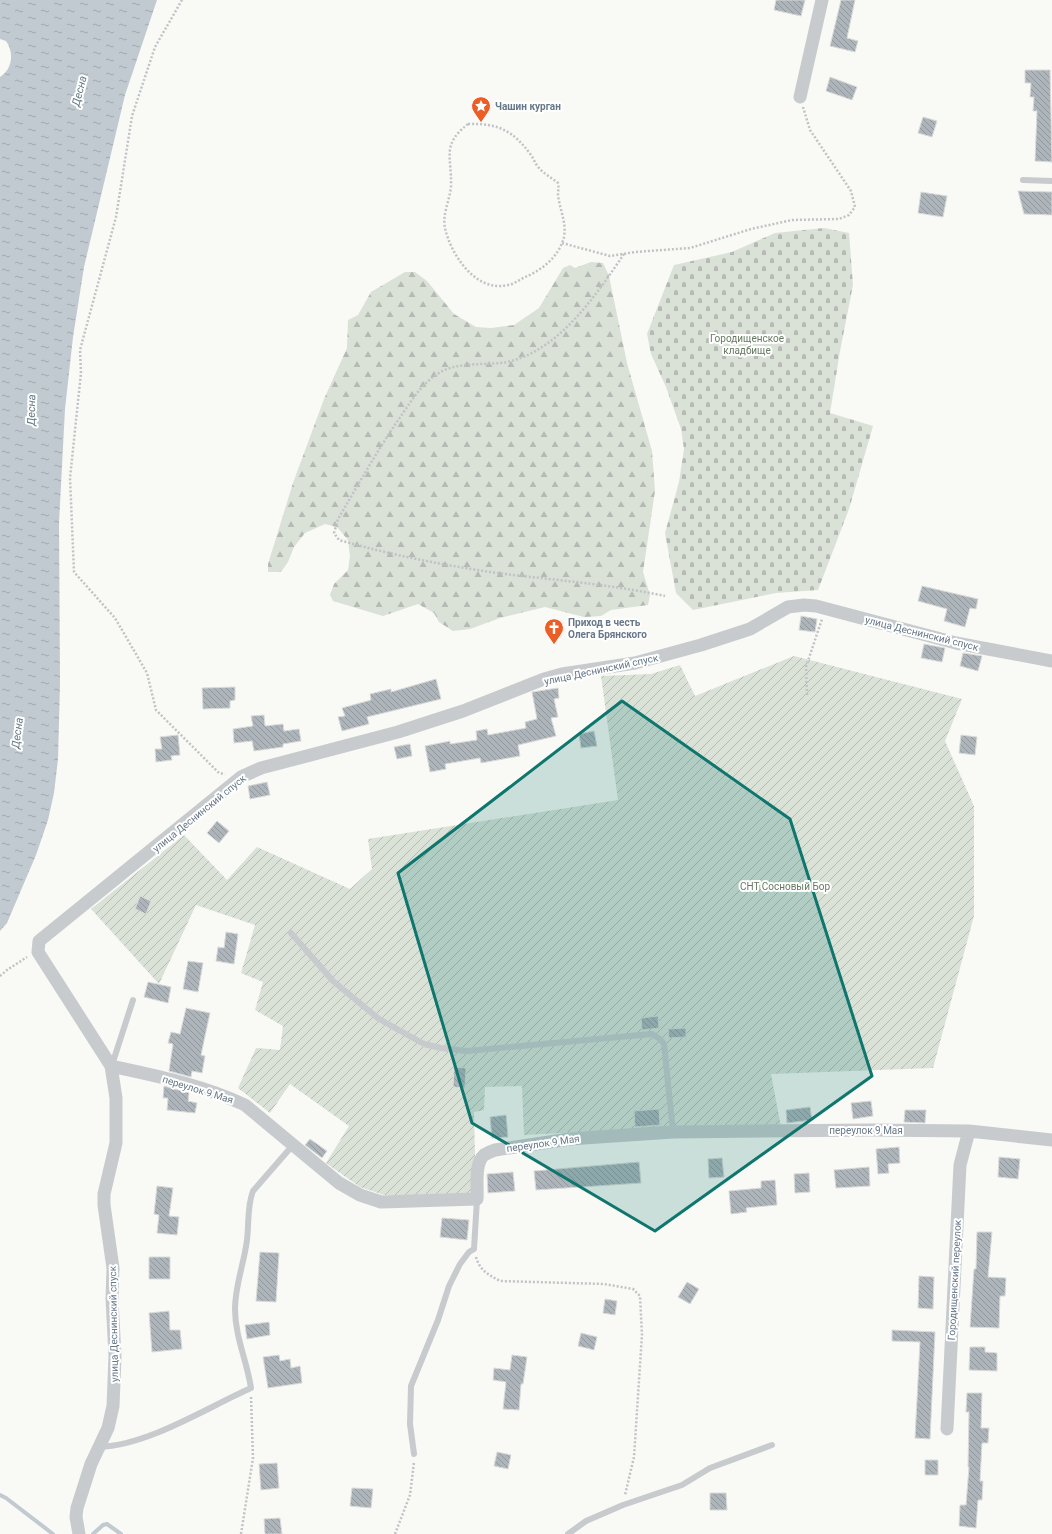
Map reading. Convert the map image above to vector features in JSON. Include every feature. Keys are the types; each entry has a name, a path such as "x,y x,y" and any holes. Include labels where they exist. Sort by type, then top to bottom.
{"street":[{"path":"800,97 822,0"},
{"name":"улица Деснинский спуск","path":"79,1534 76,1508 98,1448 108,1428 113,1406 115,1356 112,1299 113,1268 104,1205 117,1136 116,1098 111,1066 38,952 39,941 241,777 261,768 398,732 463,711 544,679 562,674 635,664 701,645 750,629 788,607 804,605 824,609 956,643 1052,661"},
{"name":"переулок 9 Мая","path":"111,1066 176,1081 227,1096 245,1105 339,1183 360,1196 381,1202 477,1199 480,1160 484,1154 495,1150 569,1139 673,1132 870,1130 969,1131 1052,1140"},
{"name":"Городищенский переулок","path":"947,1429 960,1164 969,1131"}],"lane":[{"path":"1023,180 1052,181"},
{"path":"291,933 333,981 379,1019 424,1044 441,1048 467,1051 652,1034 664,1044 673,1132"},
{"path":"111,1066 133,1000"},
{"path":"98,1448 116,1447 133,1442 251,1388 240,1346 235,1311 236,1288 246,1242 250,1199 253,1191 293,1145"},
{"path":"414,1454 410,1424 411,1386 438,1320 449,1286 460,1264 469,1252 474,1249 477,1199"},
{"path":"568,1534 586,1521 623,1505 682,1485 710,1468 772,1445"}],"path":[{"path":"182,0 155,47 132,116 116,217 80,350 81,373 70,478 74,572 114,618 147,673 156,710 219,773 241,777"},
{"path":"562,243 610,256 690,248 751,229 792,220 839,219 849,215 855,207 851,191 810,130 800,97"},
{"path":"468,124 492,124 506,131 519,141 531,155 539,169 558,184 558,195 565,228 562,243 545,266 532,275 508,285 496,286 486,282 472,275 458,261 452,250 444,226 451,189 450,143 457,132 468,124"},
{"path":"624,254 598,292 580,314 548,343 530,355 507,362 451,367 439,373 422,385 386,438 338,519 334,533 339,540 425,562 498,573 573,580 638,590 665,596"},
{"path":"807,695 808,661 818,634 824,609"},
{"path":"0,976 22,959 38,952"},
{"path":"474,1249 478,1264 486,1274 500,1281 604,1284 633,1289 640,1296 642,1335 634,1457 623,1505"},
{"path":"241,1534 253,1458 251,1388"},
{"path":"395,1534 410,1495 414,1454"}],"highlighted area":[{"path":"622,701 790,819 872,1076 655,1231 472,1123 398,873"}],"green space":[{"name":"Городищенское кладбище","path":"824,228 849,233 853,285 830,413 873,426 849,509 818,590 776,593 693,610 676,593 665,533 679,482 684,449 681,429 666,387 651,354 647,334 674,265 732,252 775,233"},
{"path":"591,262 603,263 609,276 627,363 652,451 655,491 643,572 650,595 648,605 611,610 601,616 584,617 545,607 500,618 470,629 453,631 439,622 434,613 418,604 383,616 333,601 330,595 334,584 348,570 350,556 348,540 337,527 325,524 305,533 294,547 288,562 281,572 268,572 268,564 293,483 324,399 347,348 348,320 358,315 371,292 405,272 415,272 427,281 454,314 476,327 491,328 514,325 539,308 563,268 570,265 575,268"},
{"name":"СНТ Сосновый Бор","path":"794,656 962,699 945,741 974,806 974,916 933,1068 771,1074 781,1127 618,1130 524,1135 522,1086 485,1087 484,1110 474,1112 475,1156 471,1193 462,1198 384,1195 360,1187 326,1163 349,1126 290,1084 270,1113 238,1088 256,1048 280,1050 283,1026 255,1010 263,982 241,973 255,925 196,905 159,984 91,909 184,835 227,880 257,847 350,889 372,869 368,839 618,800 601,676 651,674 680,665 695,696"}],"water":[{"name":"Десна","path":"0,0 157,0 125,95 84,267 73,337 65,409 59,523 60,684 58,759 54,793 48,820 36,855 7,923 0,931 0,77 8,70 11,55 9,45 6,41 0,39"}],"building":[{"path":"776,0 805,0 801,16 774,10"},
{"path":"841,0 855,0 847,38 858,41 855,52 830,46"},
{"path":"1025,70 1050,70 1052,162 1035,161 1037,111 1033,111 1034,97 1030,97 1031,83 1025,83"},
{"path":"830,77 857,87 852,100 826,91"},
{"path":"923,117 937,121 932,137 918,133"},
{"path":"1018,191 1052,192 1052,215 1024,214"},
{"path":"921,192 947,196 943,217 918,213"},
{"path":"922,586 978,599 976,609 970,608 965,627 944,621 947,609 918,601"},
{"path":"801,616 817,619 815,632 799,630"},
{"path":"924,644 945,648 942,662 921,658"},
{"path":"963,653 982,656 978,671 960,666"},
{"path":"436,679 441,699 367,717 369,724 342,731 338,717 345,716 342,708 371,700 370,694 391,689 391,692"},
{"path":"235,687 235,700 230,701 230,708 203,709 202,688"},
{"path":"558,688 559,698 554,699 558,717 551,718 556,736 518,745 520,756 481,763 480,758 445,764 446,769 430,772 425,746 450,741 450,744 477,740 476,731 487,729 488,735 526,728 525,722 537,719 532,692"},
{"path":"264,715 265,726 283,724 284,731 299,729 301,741 283,744 283,747 254,751 252,741 234,743 233,729 253,726 251,716"},
{"path":"594,731 597,746 581,748 579,734"},
{"path":"178,735 180,755 171,756 172,760 156,762 155,749 162,749 160,737"},
{"path":"961,735 977,737 975,755 959,753"},
{"path":"410,744 412,756 397,759 394,747"},
{"path":"267,782 270,795 250,799 248,786"},
{"path":"217,821 229,831 219,843 207,833"},
{"path":"140,896 151,901 146,914 135,909"},
{"path":"226,932 238,934 234,964 216,961 218,947 224,948"},
{"path":"188,961 203,963 198,992 183,989"},
{"path":"148,982 171,987 168,1003 144,997"},
{"path":"186,1008 210,1013 201,1055 205,1056 202,1073 192,1071 191,1077 169,1071 173,1044 168,1043 171,1032 180,1034"},
{"path":"658,1016 659,1028 642,1030 641,1018"},
{"path":"686,1028 686,1037 669,1038 668,1029"},
{"path":"454,1067 466,1068 465,1088 453,1087"},
{"path":"164,1086 189,1093 188,1101 197,1103 195,1113 167,1110 168,1098 163,1098"},
{"path":"871,1101 873,1116 853,1119 851,1103"},
{"path":"810,1107 812,1120 787,1123 786,1110"},
{"path":"659,1109 660,1125 635,1127 634,1111"},
{"path":"905,1110 926,1110 925,1123 904,1122"},
{"path":"506,1115 508,1137 492,1138 490,1117"},
{"path":"310,1139 327,1151 322,1158 305,1145"},
{"path":"899,1147 900,1163 888,1164 889,1173 878,1174 876,1149"},
{"path":"999,1157 1020,1159 1018,1179 998,1177"},
{"path":"722,1158 724,1177 709,1178 708,1159"},
{"path":"639,1162 641,1183 536,1190 534,1171"},
{"path":"869,1167 870,1186 836,1188 834,1170"},
{"path":"513,1172 515,1191 488,1193 487,1174"},
{"path":"809,1173 810,1192 795,1193 794,1174"},
{"path":"775,1180 777,1205 746,1208 747,1212 731,1214 729,1191 761,1188 761,1181"},
{"path":"157,1186 173,1188 169,1216 179,1217 177,1235 157,1233 159,1215 154,1214"},
{"path":"442,1218 469,1220 467,1240 440,1237"},
{"path":"977,1232 992,1232 988,1277 1006,1278 1005,1296 1000,1296 999,1328 970,1327 974,1269 976,1269"},
{"path":"260,1252 279,1253 276,1302 256,1301"},
{"path":"149,1257 170,1257 170,1279 149,1279"},
{"path":"919,1276 934,1277 933,1309 918,1308"},
{"path":"687,1282 699,1289 690,1304 678,1297"},
{"path":"605,1299 617,1301 615,1315 603,1313"},
{"path":"169,1311 170,1330 180,1330 182,1349 152,1352 149,1313"},
{"path":"269,1322 270,1335 247,1339 245,1325"},
{"path":"892,1330 935,1332 930,1439 915,1438 920,1342 892,1341"},
{"path":"581,1333 597,1337 594,1350 578,1346"},
{"path":"970,1347 985,1347 985,1352 997,1353 997,1371 969,1370"},
{"path":"279,1355 280,1361 290,1359 291,1368 300,1366 302,1383 268,1388 263,1357"},
{"path":"512,1355 527,1357 523,1384 521,1384 519,1410 503,1409 506,1382 493,1380 494,1368 510,1370"},
{"path":"967,1393 982,1393 981,1428 989,1428 988,1443 982,1443 980,1481 983,1481 982,1500 978,1500 976,1528 959,1526 960,1505 966,1505 969,1467 969,1412 966,1412"},
{"path":"497,1452 511,1455 508,1469 494,1466"},
{"path":"925,1460 938,1460 938,1475 925,1475"},
{"path":"277,1463 279,1488 261,1490 259,1464"},
{"path":"352,1488 373,1489 371,1508 350,1506"},
{"path":"710,1493 726,1493 727,1510 710,1510"},
{"path":"280,1518 282,1534 265,1534 264,1519"}],"waterway":[{"path":"0,1495 53,1534"},
{"path":"93,1534 103,1525 107,1524 121,1534"}],"place":[{"name":"Чашин курган","path":"481,123"},
{"name":"Приход в честь Олега Брянского","path":"554,645"}]}
